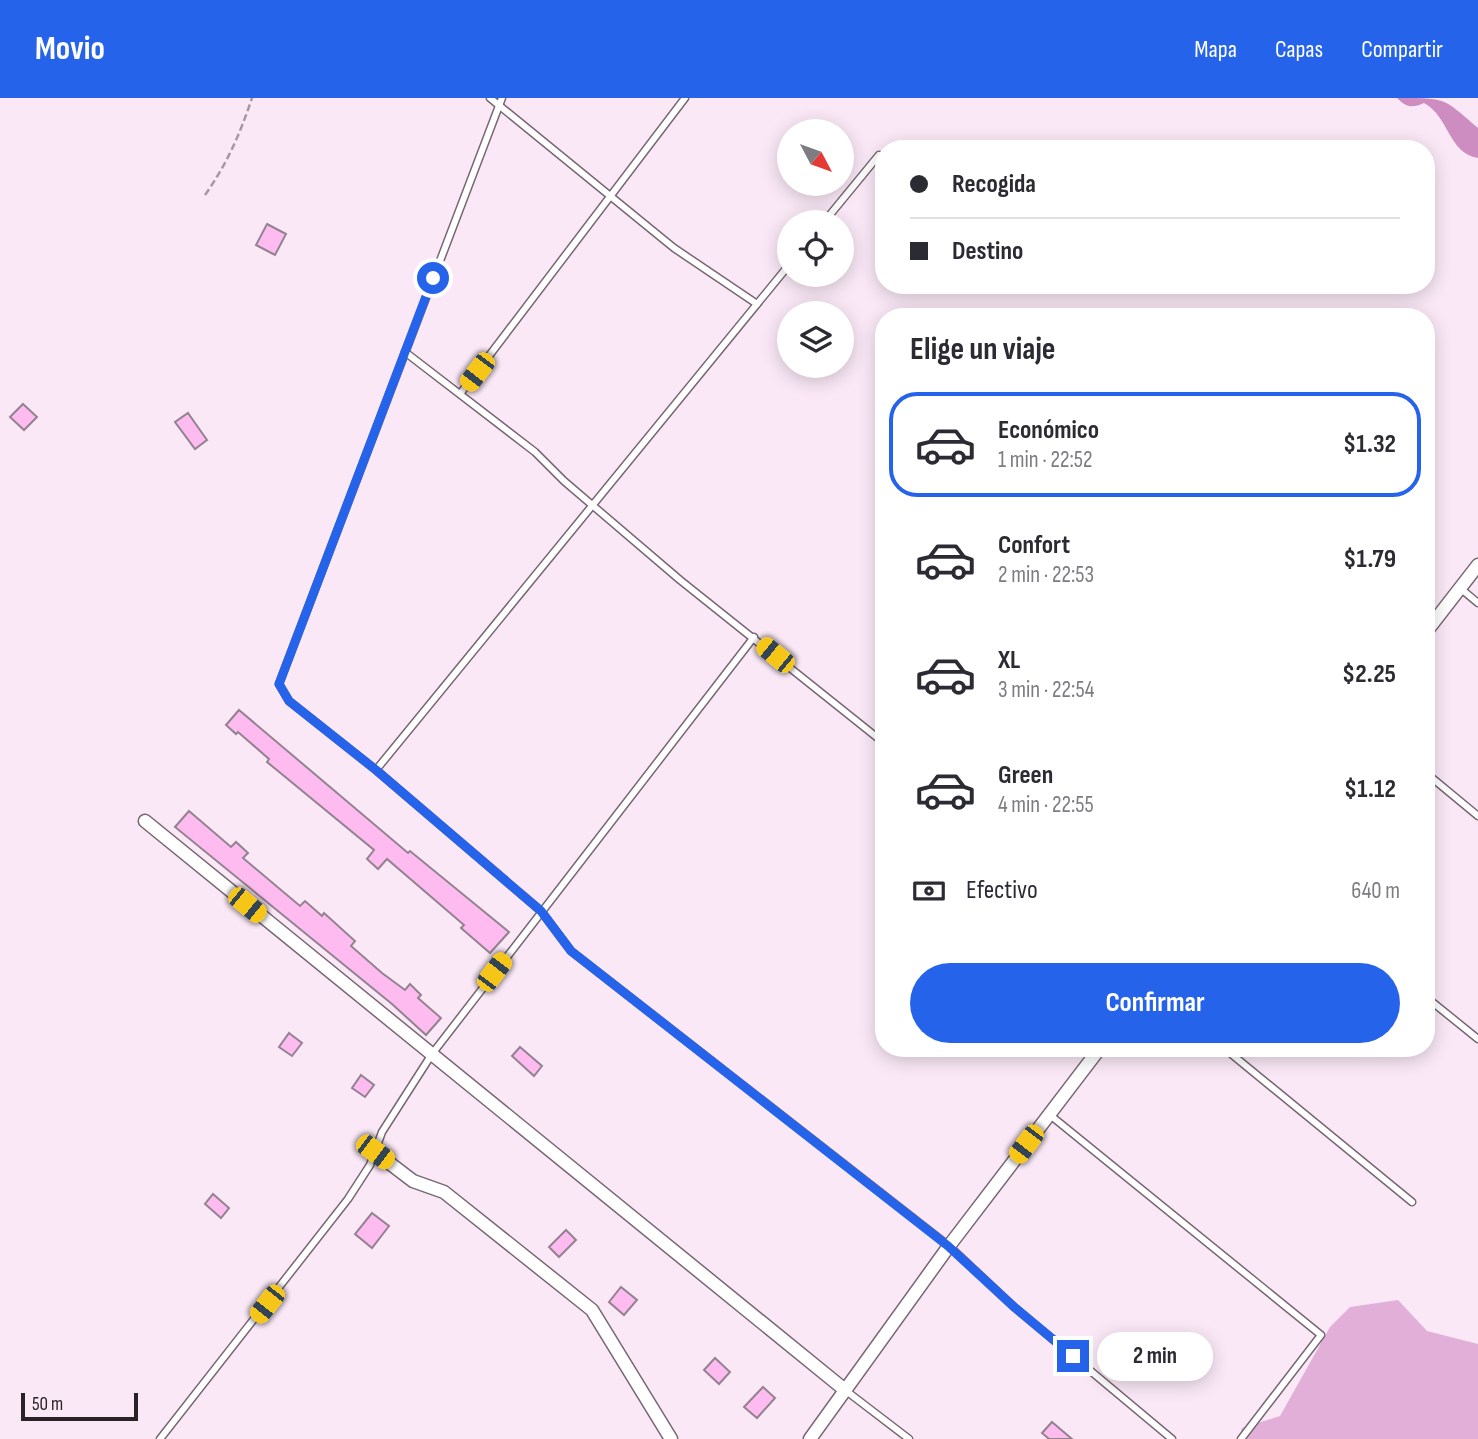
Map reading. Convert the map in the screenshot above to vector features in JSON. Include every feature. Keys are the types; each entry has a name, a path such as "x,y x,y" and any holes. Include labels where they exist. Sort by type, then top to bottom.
{"street":[{"path":"1435,621 1478,565"},
{"path":"145,821 845,1390"},
{"path":"810,1439 948,1246 1093,1057"},
{"path":"375,1152 413,1181 444,1192 592,1310 671,1439"}],"lane":[{"path":"490,98 500,102 674,248 757,304"},
{"path":"460,394 685,98"},
{"path":"500,102 279,684 289,701 376,770 541,911 571,951 948,1246 1013,1306 1172,1439"},
{"path":"834,210 875,160"},
{"path":"376,770 777,280"},
{"path":"405,352 535,452 593,505 875,736"},
{"path":"1460,589 1478,603"},
{"path":"160,1439 348,1199 370,1166 382,1132 432,1054 754,637"},
{"path":"1435,781 1478,816"},
{"path":"1435,1003 1478,1039"},
{"path":"1235,1057 1412,1202"},
{"path":"1048,1114 1321,1335 1241,1439"},
{"path":"845,1390 909,1439"}],"path":[{"path":"205,195 235,146 252,98"}],"shaded area":[{"path":"1397,98 1426,98 1450,105 1478,128 1478,158 1460,149 1439,116 1424,103 1407,105"},
{"path":"1398,1300 1427,1331 1478,1344 1478,1439 1239,1439 1242,1428 1280,1416 1330,1327 1350,1307"}],"building":[{"path":"267,224 286,234 275,255 256,245"},
{"path":"23,404 37,417 24,430 10,417"},
{"path":"188,413 207,440 195,449 175,422"},
{"path":"239,710 408,853 410,851 509,932 490,953 461,928 464,925 387,859 378,869 367,859 374,850 267,762 269,759 238,732 236,734 226,725"},
{"path":"189,811 231,847 236,842 248,853 243,858 300,906 305,901 322,916 324,913 355,941 351,946 405,990 410,984 421,995 418,998 441,1018 426,1035 392,1004 175,827"},
{"path":"289,1033 302,1043 292,1056 279,1047"},
{"path":"520,1047 542,1066 534,1076 512,1056"},
{"path":"361,1075 374,1085 365,1097 352,1088"},
{"path":"213,1194 229,1208 221,1218 205,1204"},
{"path":"372,1213 389,1226 372,1248 355,1234"},
{"path":"566,1230 576,1240 559,1257 549,1247"},
{"path":"621,1287 637,1300 624,1315 609,1302"},
{"path":"715,1358 730,1372 719,1384 704,1370"},
{"path":"763,1387 775,1398 757,1418 744,1407"},
{"path":"1052,1422 1072,1439 1049,1439 1042,1433"}],"route":[{"path":"433,278 279,684 289,701 376,770 541,911 571,951 948,1246 1013,1306 1073,1356"}]}
